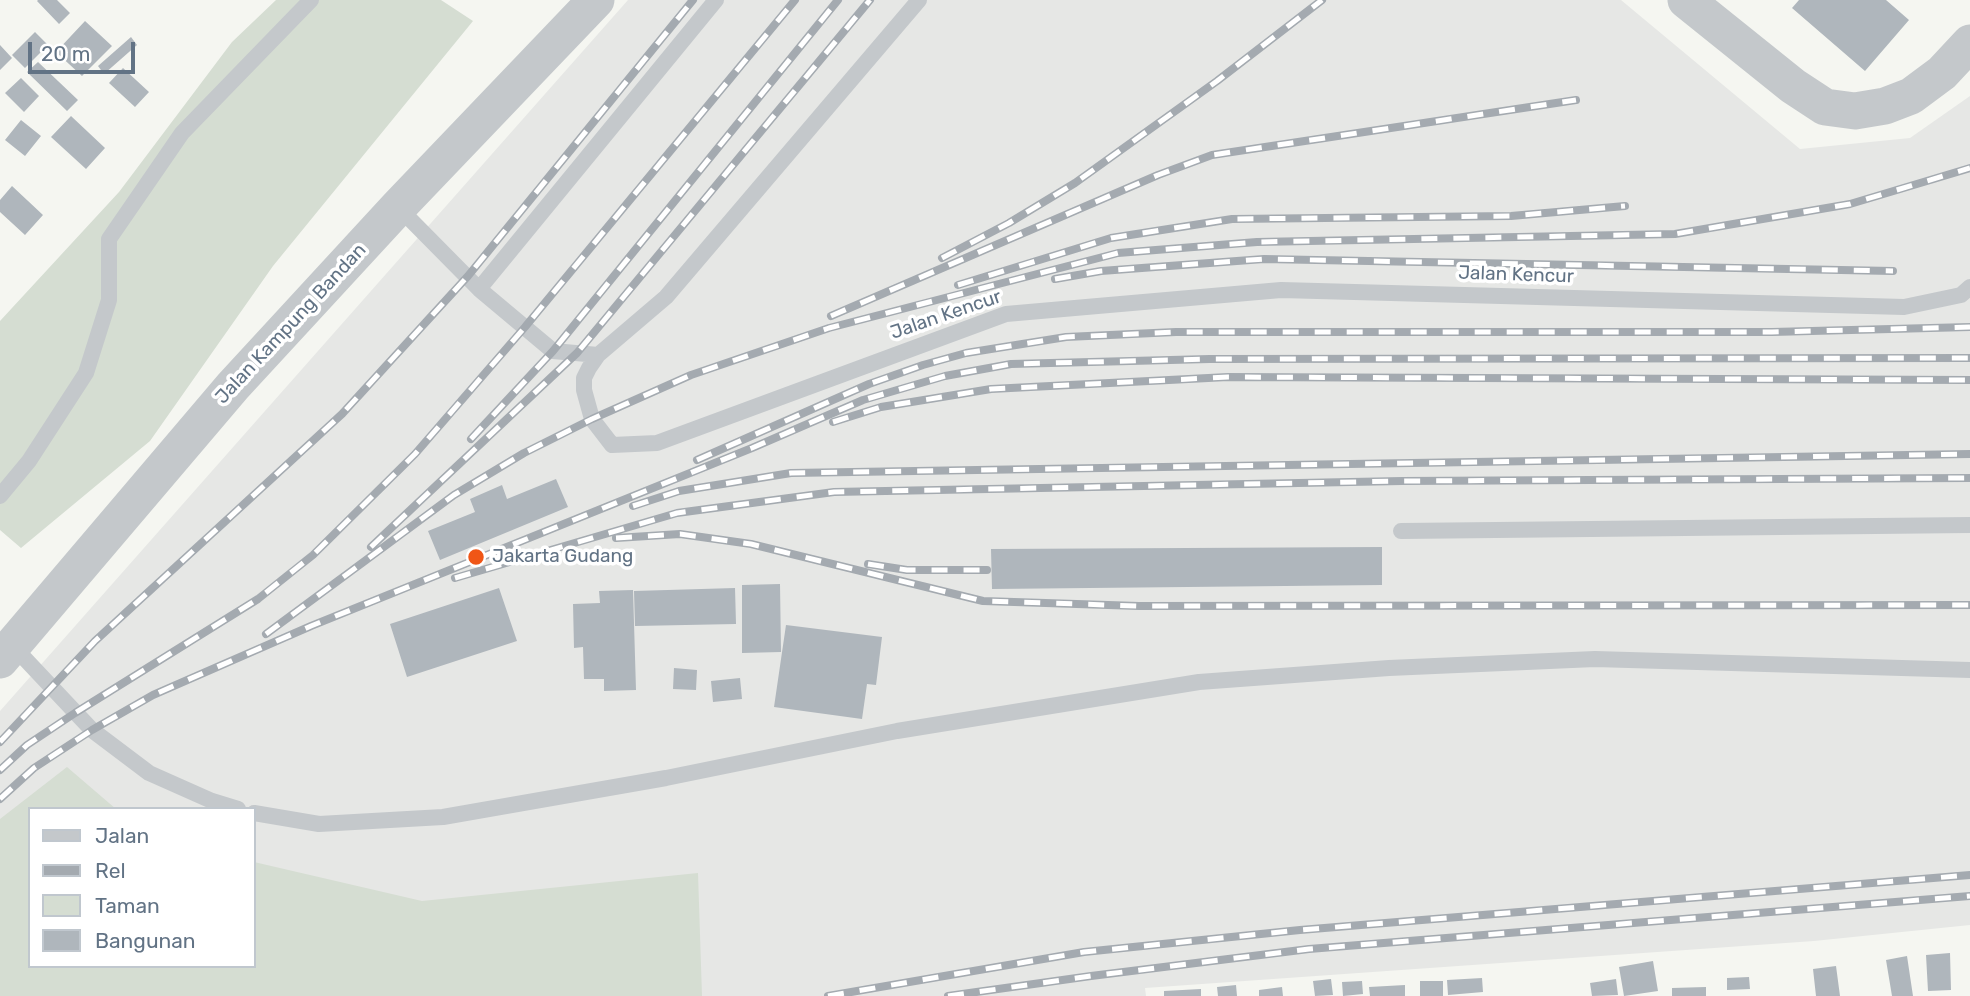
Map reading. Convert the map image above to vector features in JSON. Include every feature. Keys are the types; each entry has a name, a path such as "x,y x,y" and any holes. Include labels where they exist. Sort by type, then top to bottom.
{"street":[{"name":"Jalan Kampung Bandan","path":"6,653 233,386 398,207 596,0"},
{"path":"1686,0 1793,86 1825,107 1855,111 1885,106 1911,96 1942,73 1970,43"}],"lane":[{"path":"0,496 29,461 86,373 109,300 109,239 182,134 311,0"},
{"path":"479,289 716,0"},
{"name":"Jalan Kencur","path":"919,0 666,297 598,355 584,379 584,390 592,419 612,445 657,443 1006,314 1281,290 1903,307 1961,295 1970,287"},
{"path":"398,207 479,289 553,351 598,355"},
{"path":"1401,531 1970,525"},
{"path":"6,653 92,730 149,773 232,807"},
{"path":"256,813 319,824 443,817 666,778 897,732 1199,682 1388,668 1594,659 1970,670"}],"shaded area":[{"path":"628,0 1621,0 1800,149 1910,138 1970,96 1970,925 1814,941 1145,988 1146,996 0,996 0,711"}],"green space":[{"path":"276,0 441,0 473,21 273,266 150,441 21,548 0,530 0,321 119,192 232,42"},
{"path":"67,767 114,807 28,807 28,968 256,968 256,862 422,901 698,873 702,996 0,996 0,819"}],"building":[{"path":"38,0 57,0 70,13 59,24"},
{"path":"1799,0 1886,0 1909,20 1865,71 1792,8"},
{"path":"85,21 112,46 82,76 56,52"},
{"path":"35,32 48,45 25,68 12,55"},
{"path":"131,37 137,45 104,74 98,66"},
{"path":"0,45 12,58 0,70"},
{"path":"38,62 78,100 67,111 27,72"},
{"path":"123,68 149,92 135,107 109,83"},
{"path":"21,78 39,96 24,112 5,93"},
{"path":"71,116 105,148 86,169 51,137"},
{"path":"21,120 41,136 25,156 5,140"},
{"path":"12,186 43,215 25,235 0,212 0,200"},
{"path":"556,479 568,507 440,560 428,531 475,512 470,499 502,485 507,499"},
{"path":"1382,547 1382,585 992,589 991,549"},
{"path":"780,584 781,652 742,653 742,585"},
{"path":"499,588 517,641 407,677 390,624"},
{"path":"735,588 736,624 635,626 634,591"},
{"path":"633,590 636,690 604,691 604,679 584,679 583,647 574,648 573,604 600,603 599,591"},
{"path":"786,625 882,637 876,685 867,684 862,719 774,707"},
{"path":"674,668 697,670 696,690 673,689"},
{"path":"740,678 742,699 713,702 711,681"},
{"path":"1950,953 1951,990 1928,991 1926,955"},
{"path":"1907,956 1913,996 1892,996 1886,960"},
{"path":"1653,961 1658,991 1624,996 1619,967"},
{"path":"1836,966 1840,996 1816,996 1813,969"},
{"path":"1749,977 1750,989 1727,990 1727,978"},
{"path":"1482,978 1483,992 1448,995 1447,980"},
{"path":"1331,979 1333,995 1315,996 1313,981"},
{"path":"1616,979 1618,995 1592,996 1590,983"},
{"path":"1362,981 1363,994 1343,996 1342,982"},
{"path":"1420,981 1443,981 1443,996 1420,996"},
{"path":"1236,985 1237,996 1218,996 1217,987"},
{"path":"1405,985 1405,996 1370,996 1369,987"},
{"path":"1282,987 1283,996 1259,996 1259,990"},
{"path":"1706,987 1706,996 1672,996 1672,988"},
{"path":"1201,989 1201,996 1164,996 1164,991"}],"railway":[{"path":"0,742 95,641 342,414 468,276 693,0"},
{"path":"0,770 27,745 258,599 313,555 415,454 525,327 795,0"},
{"path":"471,439 553,351 838,0"},
{"path":"371,547 577,353 870,0"},
{"path":"942,258 1009,223 1075,183 1217,81 1322,0"},
{"path":"831,316 1158,175 1212,155 1576,100"},
{"path":"266,634 454,495 524,453 691,375 829,328 1118,253 1257,242 1675,234 1850,204 1970,168"},
{"path":"958,285 1111,238 1232,219 1511,216 1625,206"},
{"path":"1055,279 1101,271 1264,259 1893,271"},
{"path":"697,460 869,384 923,365 966,353 1066,337 1176,332 1772,332 1970,327"},
{"path":"0,799 34,768 153,695 311,626 752,448 863,400 945,376 1011,364 1210,359 1970,358"},
{"path":"833,422 881,407 991,389 1228,377 1970,380"},
{"path":"633,506 679,491 791,473 1970,454"},
{"path":"455,578 677,513 834,492 1402,481 1970,478"},
{"path":"616,538 680,534 751,544 983,601 1139,606 1970,605"},
{"path":"868,564 907,570 987,570"},
{"path":"828,996 1084,952 1300,930 1970,875"},
{"path":"948,996 1309,949 1970,896"}],"place":[{"name":"Jakarta Gudang","path":"476,557"}]}
